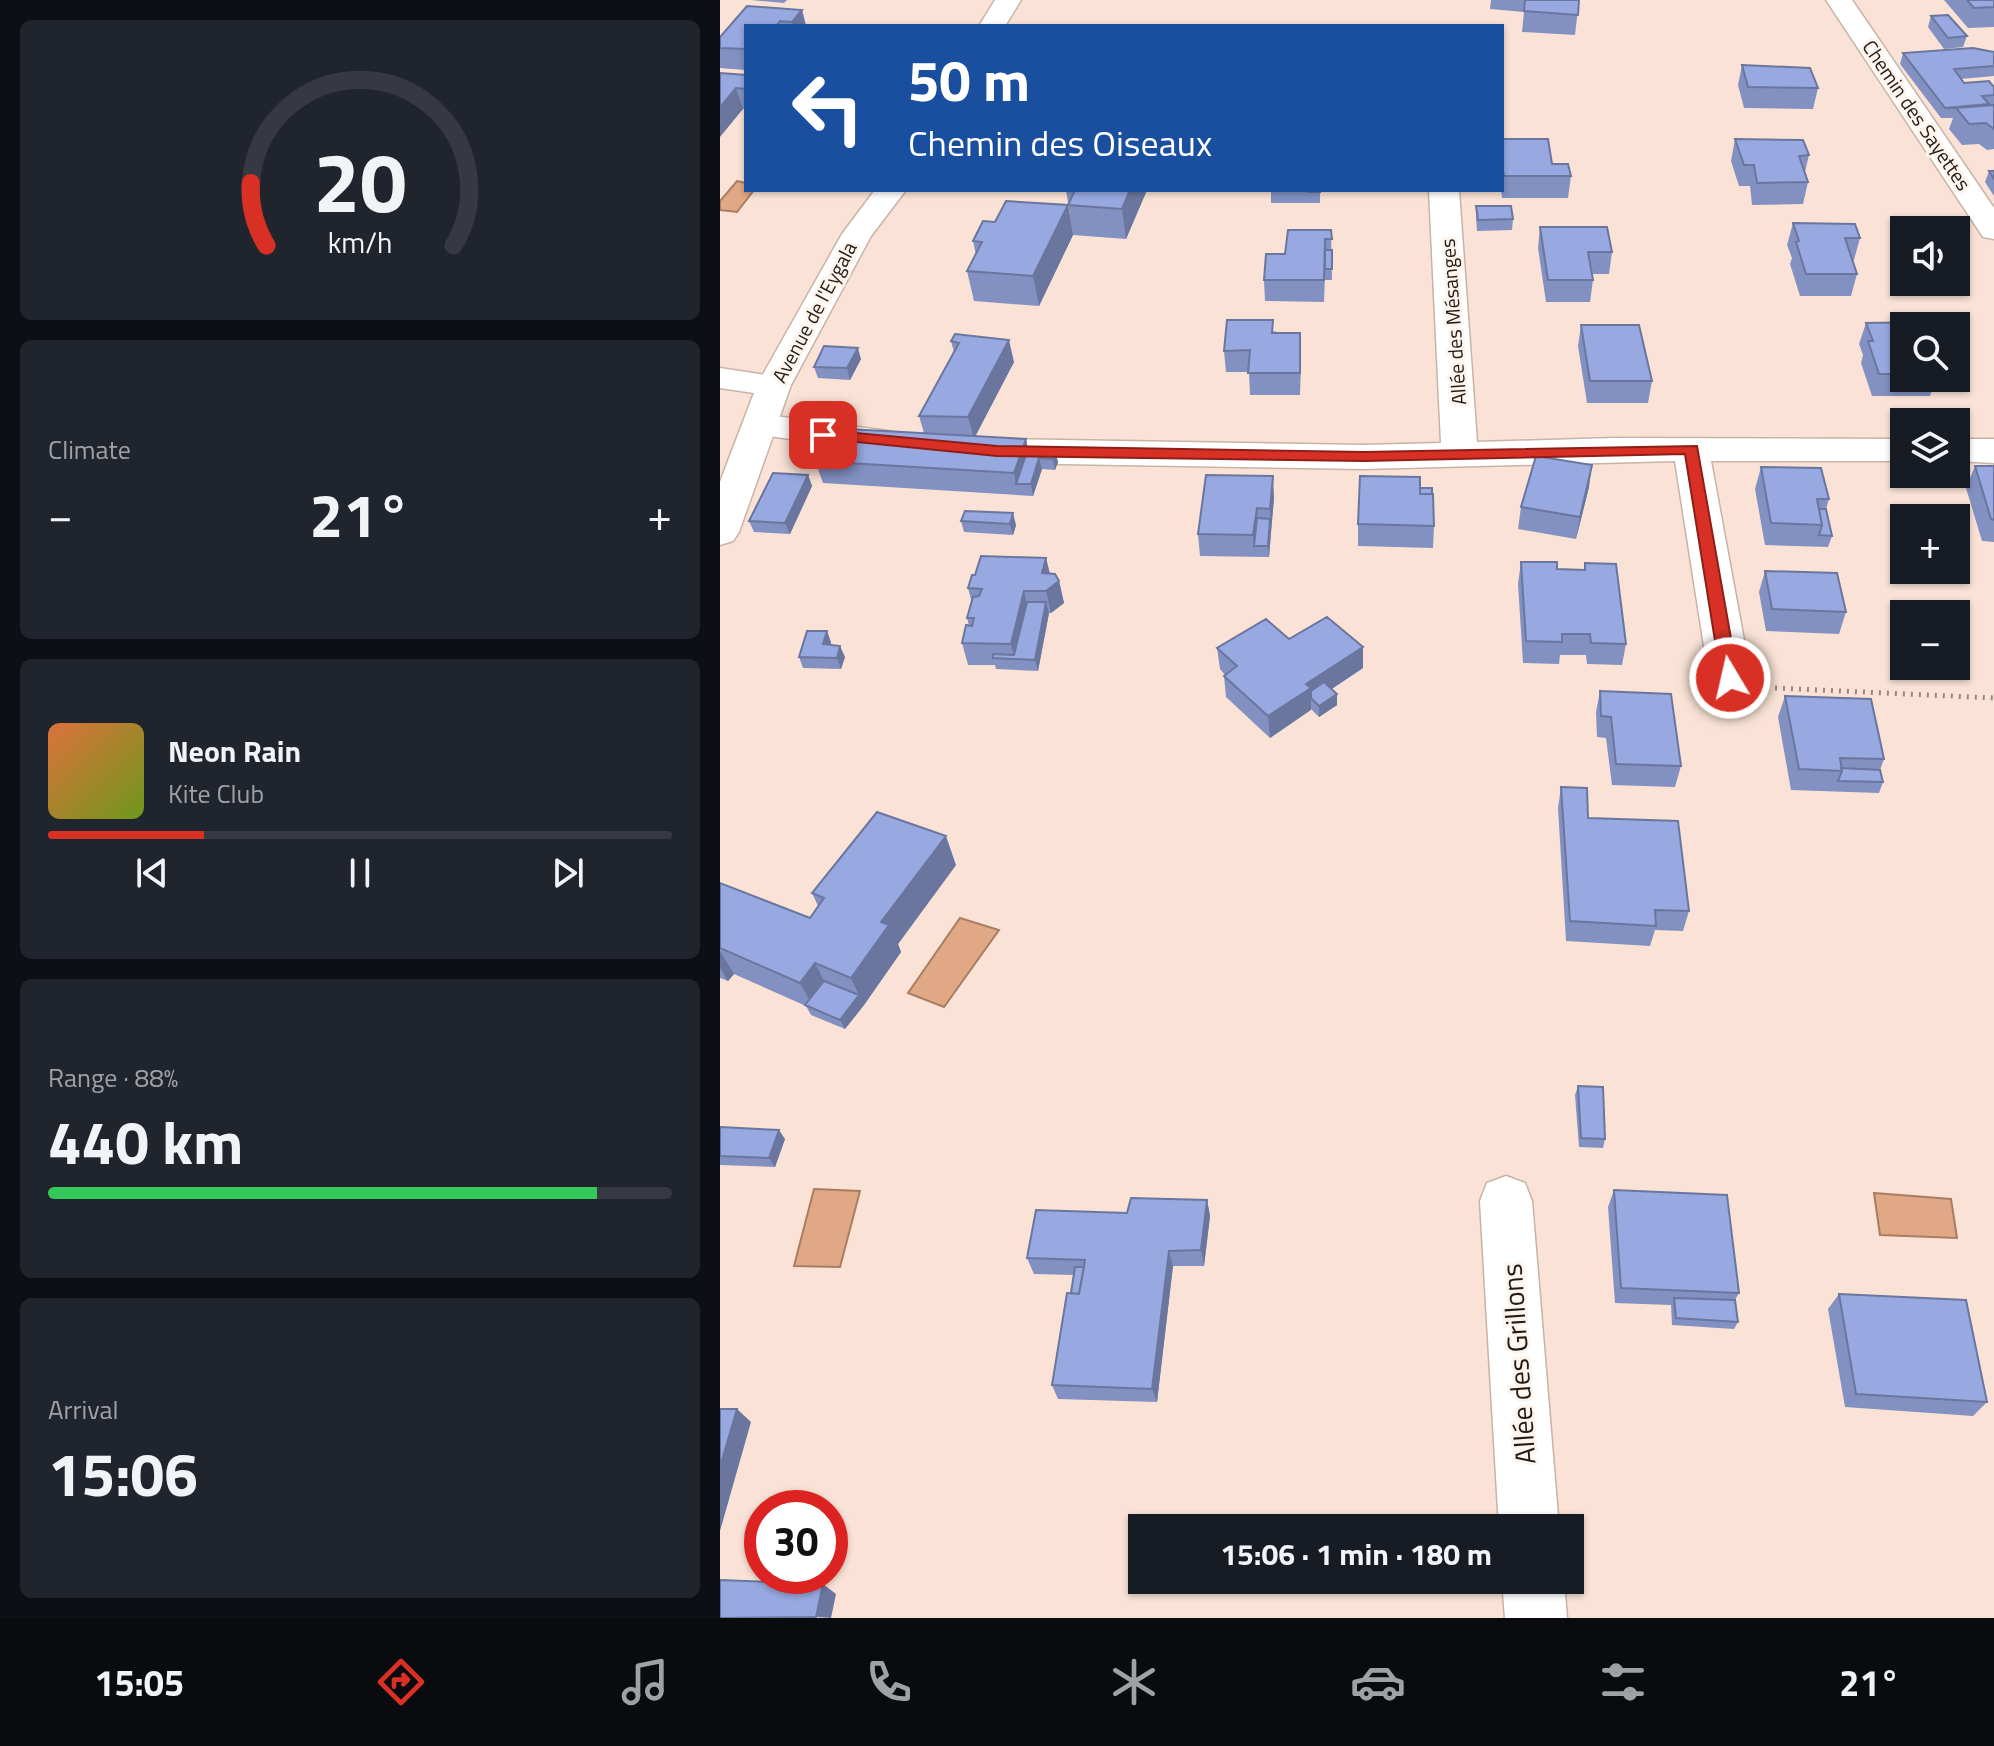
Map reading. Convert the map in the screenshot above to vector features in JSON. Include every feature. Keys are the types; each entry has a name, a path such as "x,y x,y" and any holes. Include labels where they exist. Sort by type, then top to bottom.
{"street":[{"path":"993,24 1008,0"},
{"name":"Chemin des Sayettes","path":"1839,0 1994,230"},
{"path":"1880,60 1910,57"},
{"name":"Avenue de l'Eygala","path":"720,532 774,385 857,234 889,192"},
{"name":"Allée des Mésanges","path":"1444,192 1460,454"},
{"path":"720,378 774,385"},
{"path":"760,425 851,439 924,445"},
{"path":"968,449 1364,457 1691,450 1890,450"},
{"path":"1691,450 1730,678"},
{"path":"1970,450 1994,451"},
{"name":"Allée des Grillons","path":"1506,1201 1528,1514"},
{"path":"1534,1594 1536,1618"}],"path":[{"path":"1730,678 1756,686 1994,698"}],"shaded area":[{"path":"737,181 744,183 744,192 752,192 737,212 720,210 720,201"},
{"path":"960,918 999,930 944,1007 908,993"},
{"path":"814,1189 860,1191 840,1267 794,1266"},
{"path":"1874,1193 1951,1199 1957,1238 1880,1235"}],"building":[{"path":"1525,0 1579,0 1578,15 1524,11"},
{"path":"1967,0 1994,0 1994,7 1974,8"},
{"path":"747,6 802,10 792,22 744,24 744,49 720,48 720,37"},
{"path":"1948,15 1967,36 1948,38 1931,16"},
{"path":"1973,48 1994,52 1994,66 1954,69 1964,83 1989,81 1994,87 1994,95 1982,96 1989,104 1945,108 1903,53"},
{"path":"1742,65 1810,68 1818,88 1748,87"},
{"path":"720,73 744,75 744,89 736,88 720,107"},
{"path":"1994,105 1994,129 1986,123 1969,124 1956,108"},
{"path":"1504,139 1548,139 1552,164 1568,164 1571,176 1504,176"},
{"path":"1735,139 1803,140 1809,155 1799,156 1808,182 1757,183 1754,165 1744,165"},
{"path":"1074,192 1129,192 1122,209 1068,205"},
{"path":"1006,201 1068,205 1033,276 967,271 982,242 973,241 983,221 995,222"},
{"path":"1476,206 1511,206 1513,219 1478,220"},
{"path":"1793,223 1855,224 1860,238 1845,238 1857,274 1806,274"},
{"path":"1540,227 1607,227 1612,252 1588,252 1593,280 1548,280"},
{"path":"1288,230 1331,230 1332,239 1325,239 1324,280 1264,280 1266,254 1285,254"},
{"path":"1325,250 1332,250 1332,269 1325,269"},
{"path":"1227,320 1273,320 1272,333 1300,333 1300,373 1248,373 1250,350 1224,351"},
{"path":"1866,323 1890,323 1890,374 1879,374 1868,341 1873,341"},
{"path":"1581,325 1639,325 1652,381 1590,381"},
{"path":"955,334 1009,340 968,417 919,416 959,343 951,341"},
{"path":"824,346 858,348 847,368 814,367"},
{"path":"831,428 1026,439 1014,473 815,461"},
{"path":"1028,449 1055,451 1053,459 1039,458 1031,484 1016,484"},
{"path":"1536,456 1592,465 1580,517 1521,507"},
{"path":"1975,466 1994,466 1994,520 1991,519"},
{"path":"1761,467 1821,468 1829,499 1817,499 1822,525 1771,523"},
{"path":"773,473 808,475 785,523 749,521"},
{"path":"1206,475 1273,476 1270,509 1257,508 1253,535 1198,534"},
{"path":"1360,476 1420,477 1420,494 1433,494 1434,526 1358,524"},
{"path":"1420,488 1432,488 1432,494 1420,494"},
{"path":"1819,509 1826,509 1832,536 1819,535 1822,525"},
{"path":"965,511 1013,513 1010,524 961,521"},
{"path":"1257,518 1270,519 1268,546 1254,546"},
{"path":"981,556 1046,558 1042,573 1055,574 1059,581 1046,591 1024,591 1011,644 962,643 966,625 972,626 974,618 967,618 973,597 979,596 982,589 968,588"},
{"path":"1521,562 1557,562 1557,569 1585,570 1585,563 1616,564 1626,644 1591,643 1590,634 1562,634 1562,642 1526,641"},
{"path":"1765,571 1837,573 1846,612 1772,609"},
{"path":"1027,602 1046,602 1035,660 993,658 993,654 1014,655"},
{"path":"1327,617 1363,647 1306,684 1311,688 1268,716 1224,676 1237,666 1217,648 1266,619 1289,639"},
{"path":"807,631 827,631 823,644 840,646 837,658 799,657"},
{"path":"1324,682 1337,694 1319,706 1311,698 1311,691"},
{"path":"1600,691 1671,694 1681,766 1616,764 1611,717 1601,716"},
{"path":"1785,696 1871,699 1884,759 1840,758 1842,771 1799,769"},
{"path":"1841,768 1880,770 1883,782 1838,781"},
{"path":"1561,787 1587,788 1588,818 1678,821 1689,911 1655,910 1656,926 1570,921"},
{"path":"877,812 946,836 881,922 889,925 851,978 815,963 800,983 720,948 720,883 810,918 824,898 812,893"},
{"path":"824,981 859,995 840,1020 805,1005"},
{"path":"1578,1086 1603,1087 1605,1139 1581,1138"},
{"path":"720,1127 779,1130 769,1158 720,1156"},
{"path":"1614,1190 1727,1195 1739,1293 1621,1288"},
{"path":"1131,1198 1207,1200 1201,1250 1169,1251 1152,1389 1052,1385 1067,1293 1079,1294 1085,1260 1027,1258 1036,1210 1127,1213"},
{"path":"1075,1267 1084,1267 1079,1294 1071,1293"},
{"path":"1839,1294 1966,1300 1987,1402 1856,1394"},
{"path":"1674,1298 1735,1300 1738,1322 1676,1318"},
{"path":"720,1409 737,1409 720,1467"},
{"path":"720,1580 744,1581 744,1594 821,1594 816,1617 720,1618"}],"route":[{"path":"823,435 997,451 1364,457 1614,449 1691,450 1700,488 1730,678"}]}
